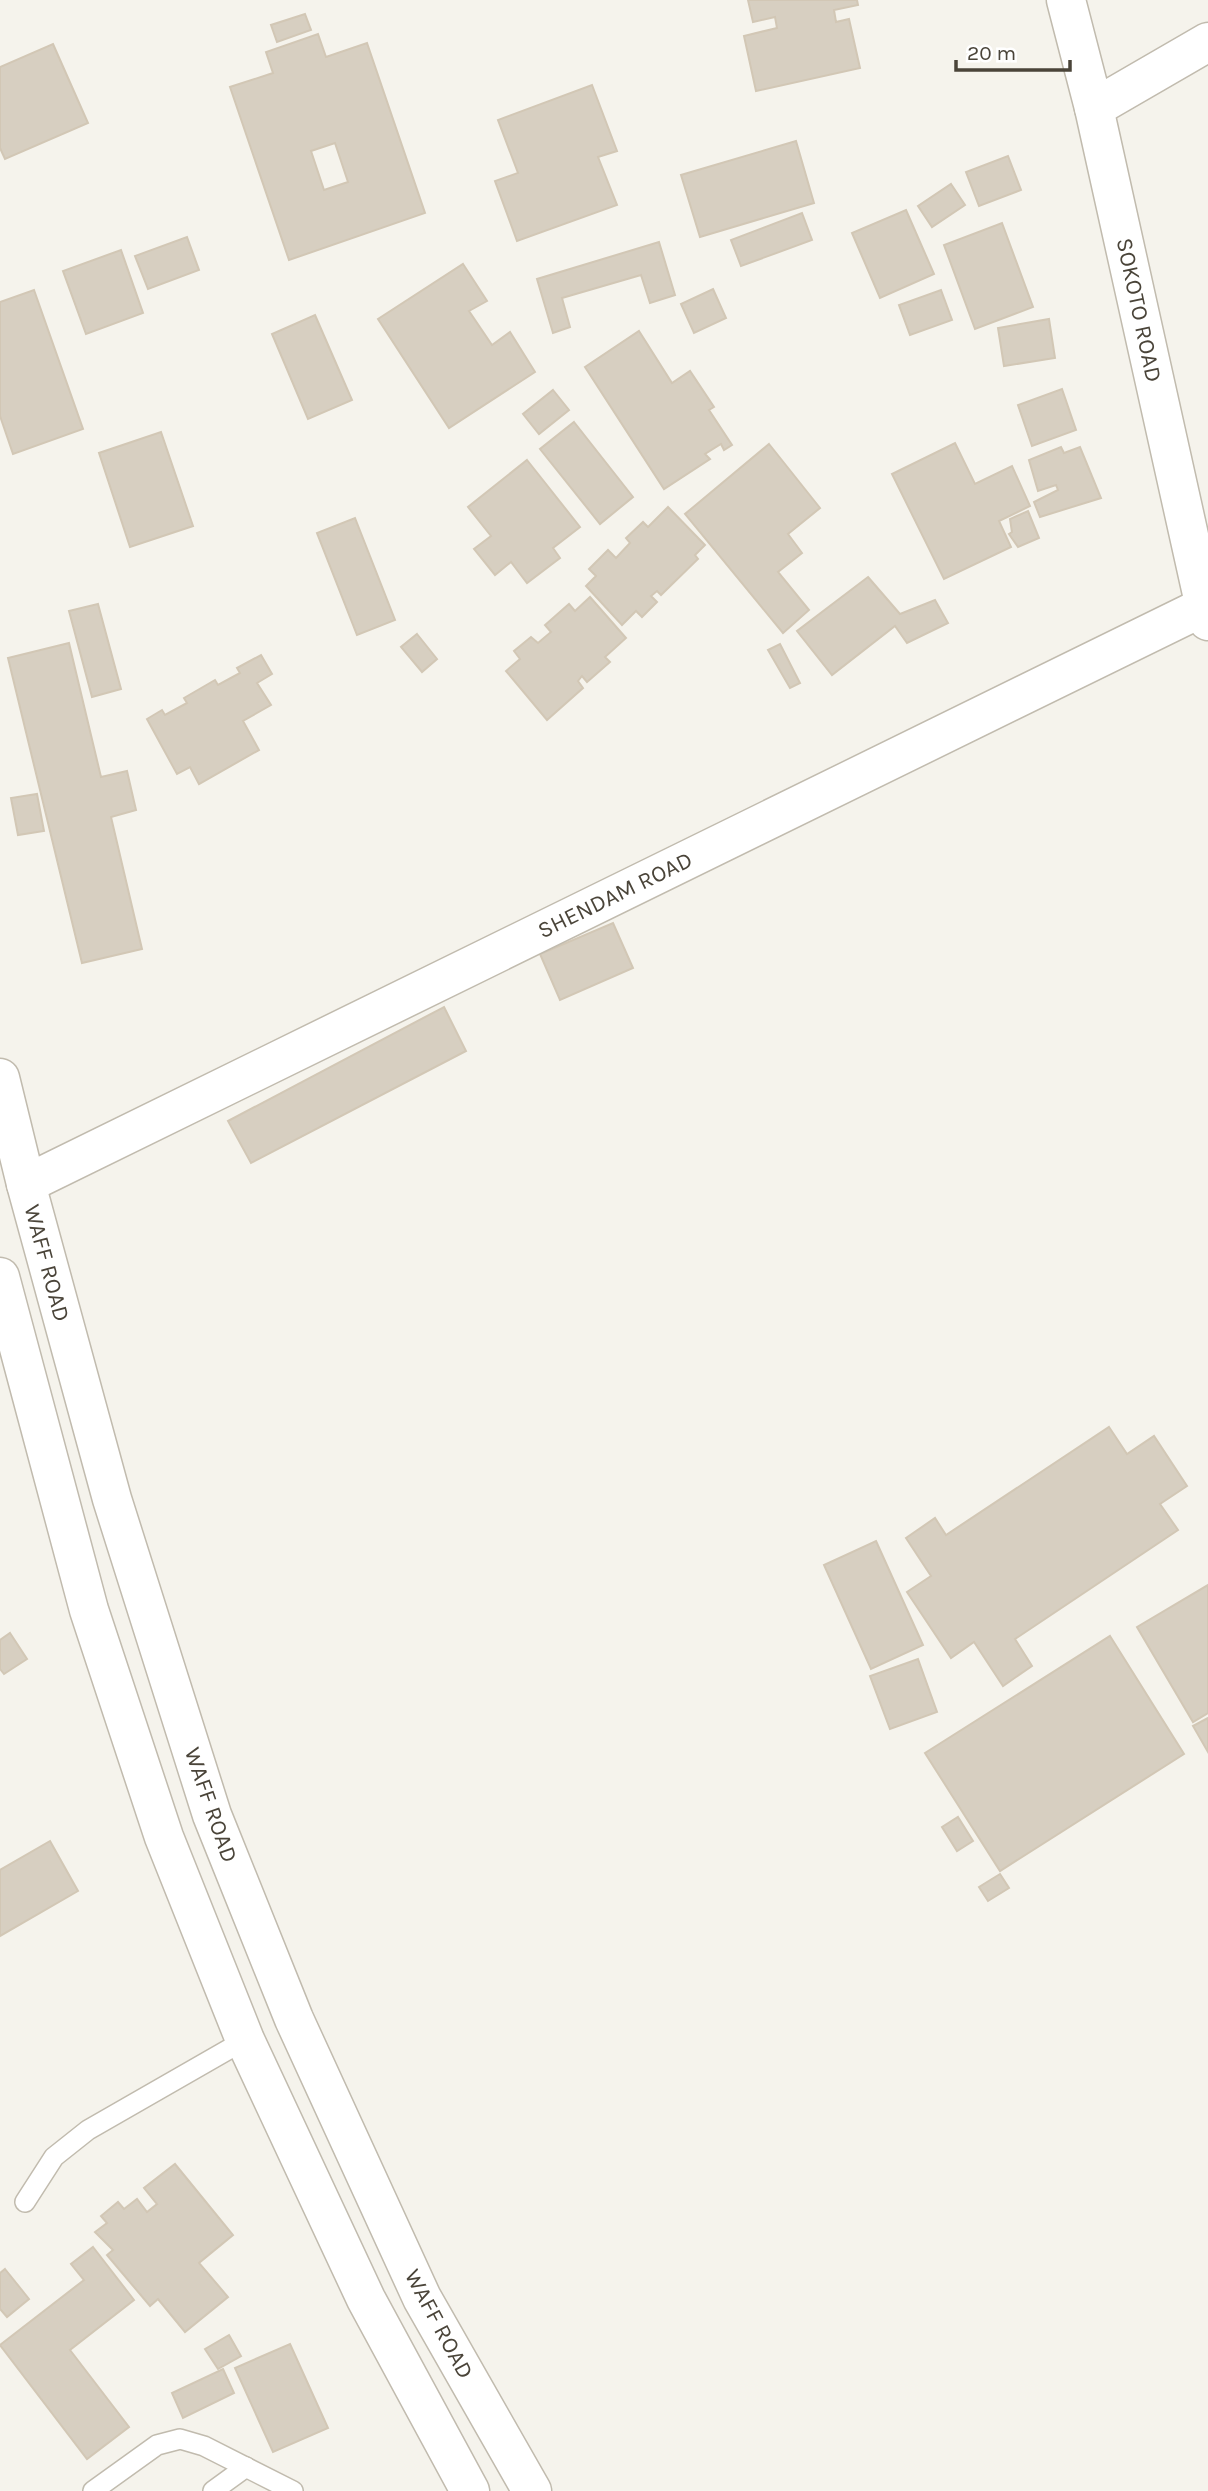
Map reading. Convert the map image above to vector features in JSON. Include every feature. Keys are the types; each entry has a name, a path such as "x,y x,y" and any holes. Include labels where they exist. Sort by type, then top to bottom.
{"street":[{"name":"SOKOTO ROAD","path":"1066,0 1094,108 1206,614"},
{"path":"1094,108 1208,41"},
{"name":"SHENDAM ROAD","path":"26,1184 1206,614"},
{"name":"WAFF ROAD","path":"0,1078 26,1184 112,1499 212,1815 294,2019 422,2298 532,2491"},
{"path":"0,1277 89,1610 164,1837 245,2040 366,2299 465,2490"},
{"path":"89,1610 140,1588"}],"lane":[{"path":"25,2202 54,2157 88,2130 245,2040"},
{"path":"93,2491 157,2445 180,2439 204,2446 293,2491"},
{"path":"213,2491 246,2467"}],"building":[{"path":"748,0 857,0 858,5 834,10 836,22 849,19 860,68 756,91 744,36 777,28 775,17 753,22"},
{"path":"305,14 311,30 277,42 271,25"},
{"path":"318,34 326,57 367,43 425,213 289,260 230,87 273,73 266,52","holes":["335,143 348,182 324,190 311,151"]},
{"path":"53,44 88,123 5,159 0,148 0,67"},
{"path":"592,85 617,151 598,157 617,205 517,241 495,181 518,173 498,120"},
{"path":"796,141 814,203 700,237 681,175"},
{"path":"1008,156 1021,190 979,206 966,172"},
{"path":"951,184 965,205 932,227 918,206"},
{"path":"906,210 934,274 880,298 852,233"},
{"path":"802,213 812,240 741,266 731,240"},
{"path":"1002,223 1033,307 975,329 944,245"},
{"path":"187,237 199,270 148,289 135,256"},
{"path":"659,242 675,295 650,303 641,275 562,298 570,327 553,333 537,279"},
{"path":"121,250 143,313 86,334 63,271"},
{"path":"463,264 487,301 469,311 492,345 510,332 535,372 449,428 378,319"},
{"path":"713,289 726,318 694,333 681,304"},
{"path":"34,290 83,429 13,454 0,416 0,302"},
{"path":"941,290 952,320 910,335 899,305"},
{"path":"315,315 352,400 308,419 272,334"},
{"path":"1049,319 1055,358 1004,366 998,328"},
{"path":"639,331 672,383 690,371 714,407 709,410 732,445 724,450 721,444 705,454 710,459 664,489 585,367"},
{"path":"1062,389 1076,430 1032,446 1018,405"},
{"path":"553,390 569,410 539,434 523,414"},
{"path":"574,422 633,497 600,524 540,449"},
{"path":"161,432 193,526 130,547 99,453"},
{"path":"955,443 975,484 1012,466 1030,506 999,521 1011,547 944,579 892,474"},
{"path":"769,444 820,508 788,534 802,553 778,572 809,610 783,633 685,514"},
{"path":"1061,447 1064,453 1080,447 1101,498 1040,517 1034,502 1058,490 1056,485 1038,491 1029,460"},
{"path":"527,460 580,527 553,548 560,558 527,583 511,562 495,575 474,549 491,536 468,507"},
{"path":"668,507 705,545 695,555 698,559 661,595 657,591 651,596 657,602 642,617 636,611 622,625 586,586 596,576 589,569 608,550 616,558 630,543 626,538 643,522 648,527"},
{"path":"1028,511 1039,538 1018,547 1009,534 1012,532 1010,519"},
{"path":"355,518 395,620 357,635 317,533"},
{"path":"868,577 900,614 935,600 948,623 907,643 895,626 832,675 797,631"},
{"path":"590,597 626,638 605,657 610,662 587,682 582,676 578,681 583,688 547,720 506,671 520,659 514,651 531,637 538,643 551,632 545,625 569,604 575,611"},
{"path":"98,604 121,689 92,697 69,611"},
{"path":"417,634 437,659 422,672 401,647"},
{"path":"69,643 101,777 127,771 136,810 111,817 142,949 82,963 8,658"},
{"path":"780,644 800,683 790,688 768,650"},
{"path":"261,655 272,674 257,683 271,705 243,721 259,750 199,784 190,767 177,774 147,719 162,710 165,715 187,703 184,698 215,680 218,685 240,673 237,668"},
{"path":"37,794 44,831 18,835 11,798"},
{"path":"613,923 633,968 560,1000 540,954"},
{"path":"444,1007 466,1051 251,1163 228,1121"},
{"path":"1109,1427 1127,1454 1154,1436 1187,1486 1160,1504 1178,1530 1015,1639 1032,1666 1003,1686 974,1642 951,1658 907,1592 931,1576 906,1538 935,1518 946,1535"},
{"path":"876,1541 923,1645 871,1669 824,1565"},
{"path":"1208,1585 1208,1713 1193,1722 1137,1627"},
{"path":"10,1633 27,1659 4,1674 0,1669 0,1640"},
{"path":"1110,1636 1184,1754 1000,1871 925,1753"},
{"path":"918,1659 937,1712 890,1729 870,1676"},
{"path":"1208,1718 1208,1752 1193,1726"},
{"path":"958,1817 973,1841 957,1851 942,1827"},
{"path":"50,1841 78,1891 0,1936 0,1870"},
{"path":"1000,1874 1009,1888 988,1901 979,1887"},
{"path":"175,2164 233,2235 199,2263 228,2297 185,2332 158,2299 150,2306 107,2255 113,2250 95,2232 107,2223 101,2216 118,2202 124,2209 137,2199 147,2212 157,2204 144,2188"},
{"path":"93,2247 134,2300 70,2350 129,2427 87,2459 0,2345 84,2280 71,2264"},
{"path":"5,2269 29,2299 7,2317 0,2309 0,2273"},
{"path":"229,2335 241,2356 218,2369 205,2349"},
{"path":"290,2344 328,2428 273,2452 235,2368"},
{"path":"223,2369 234,2393 183,2418 172,2393"}]}
